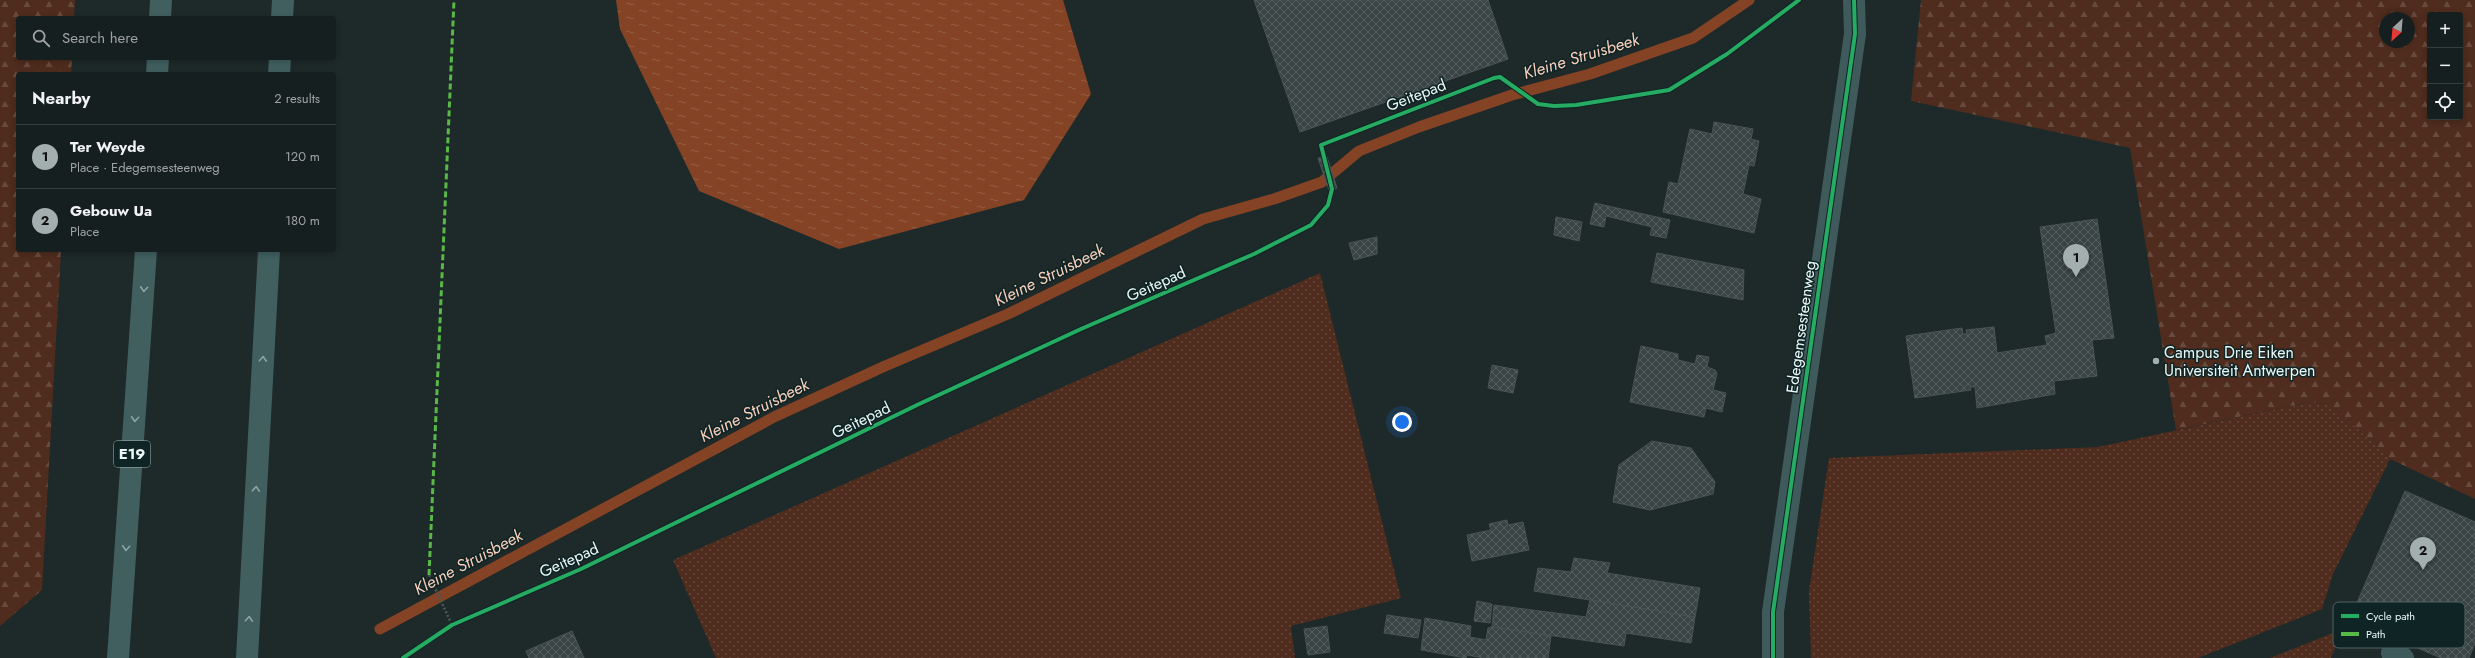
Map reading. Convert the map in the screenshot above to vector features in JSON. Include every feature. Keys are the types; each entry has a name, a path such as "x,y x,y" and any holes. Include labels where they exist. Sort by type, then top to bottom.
{"highway":[{"path":"160,16 161,0"},
{"path":"282,16 283,0"},
{"path":"157,72 158,60"},
{"path":"279,72 280,60"},
{"name":"E19","path":"118,658 146,252"},
{"path":"247,658 269,252"}],"street":[{"name":"Edegemsesteenweg","path":"1773,658 1773,612 1855,34 1854,0"}],"path":[{"path":"430,575 452,625"},
{"path":"446,629 459,622"}],"green space":[{"path":"0,0 75,0 74,16 16,16 16,60 72,60 71,72 16,72 16,252 61,252 42,590 0,626"},
{"path":"1921,0 2475,0 2475,499 2390,459 2331,404 2309,402 2176,430 2130,148 1911,101"},
{"path":"1320,273 1401,598 1291,626 1295,658 716,658 673,560"},
{"path":"2309,402 2331,404 2390,459 2333,574 2322,609 2198,658 1811,658 1809,591 1829,458 2098,447"},
{"path":"2333,633 2333,648 2335,648 2331,658 2270,658"}],"water":[{"path":"616,0 1063,0 1091,94 1024,200 839,249 699,191 620,29"}],"building":[{"path":"1254,0 1488,0 1508,59 1300,132"},
{"path":"1714,122 1753,129 1751,139 1759,141 1754,166 1749,165 1743,194 1761,199 1754,233 1663,212 1669,182 1678,184 1690,129 1712,134"},
{"path":"1327,157 1337,188 1329,190 1318,158"},
{"path":"1595,203 1670,220 1666,238 1650,235 1652,227 1606,216 1604,227 1590,224"},
{"path":"1556,217 1582,222 1579,241 1554,235"},
{"path":"2097,219 2114,338 2092,340 2097,376 2054,381 2055,394 1977,408 1975,387 1970,387 1971,390 1915,398 1906,336 1962,328 1963,334 1967,334 1966,330 1994,327 1997,353 2047,345 2045,336 2056,333 2040,227"},
{"path":"1377,237 1377,254 1354,260 1349,243"},
{"path":"1657,253 1744,270 1743,300 1651,282"},
{"path":"1641,346 1678,354 1678,360 1695,364 1697,355 1709,357 1707,367 1715,370 1717,374 1713,390 1726,393 1722,412 1706,408 1704,417 1630,402"},
{"path":"1492,365 1518,370 1513,393 1488,388"},
{"path":"1652,441 1691,448 1715,482 1713,494 1650,510 1613,502 1619,465"},
{"path":"2405,491 2475,522 2475,643 2469,658 2441,658 2418,648 2465,648 2465,602 2357,602"},
{"path":"1507,520 1508,525 1523,522 1529,550 1472,561 1467,535 1491,530 1489,524"},
{"path":"1574,558 1610,563 1607,573 1700,588 1695,617 1534,591 1538,568 1571,572"},
{"path":"1590,600 1695,617 1691,643 1626,633 1624,646 1492,627 1494,605 1586,617"},
{"path":"1477,601 1492,604 1490,623 1474,621"},
{"path":"1387,615 1421,620 1418,638 1384,633"},
{"path":"1425,618 1471,626 1470,637 1486,640 1488,628 1492,627 1551,636 1548,658 1483,658 1467,655 1466,658 1421,650"},
{"path":"1327,626 1330,652 1308,655 1304,629"},
{"path":"572,631 584,658 529,658 526,651"}],"waterway":[{"name":"Kleine Struisbeek","path":"380,629 774,417 885,366 1008,314 1203,219 1274,199 1322,182 1359,151 1419,127 1512,95 1590,74 1693,38 1749,0"}],"marked path":[{"path":"429,575 454,0"}],"cycle path":[{"name":"Geitepad","path":"403,658 452,625 581,569 917,405 1081,329 1254,254 1311,225 1328,205 1332,189 1321,145 1500,77 1538,104 1554,106 1576,105 1669,90 1727,54 1799,0"},
{"path":"1773,658 1773,612 1855,34 1854,0"}],"place":[{"name":"Ter Weyde","path":"2076,277"},
{"name":"Campus Drie Eiken Universiteit Antwerpen","path":"2156,361"},
{"name":"Gebouw Ua","path":"2423,570"}]}
